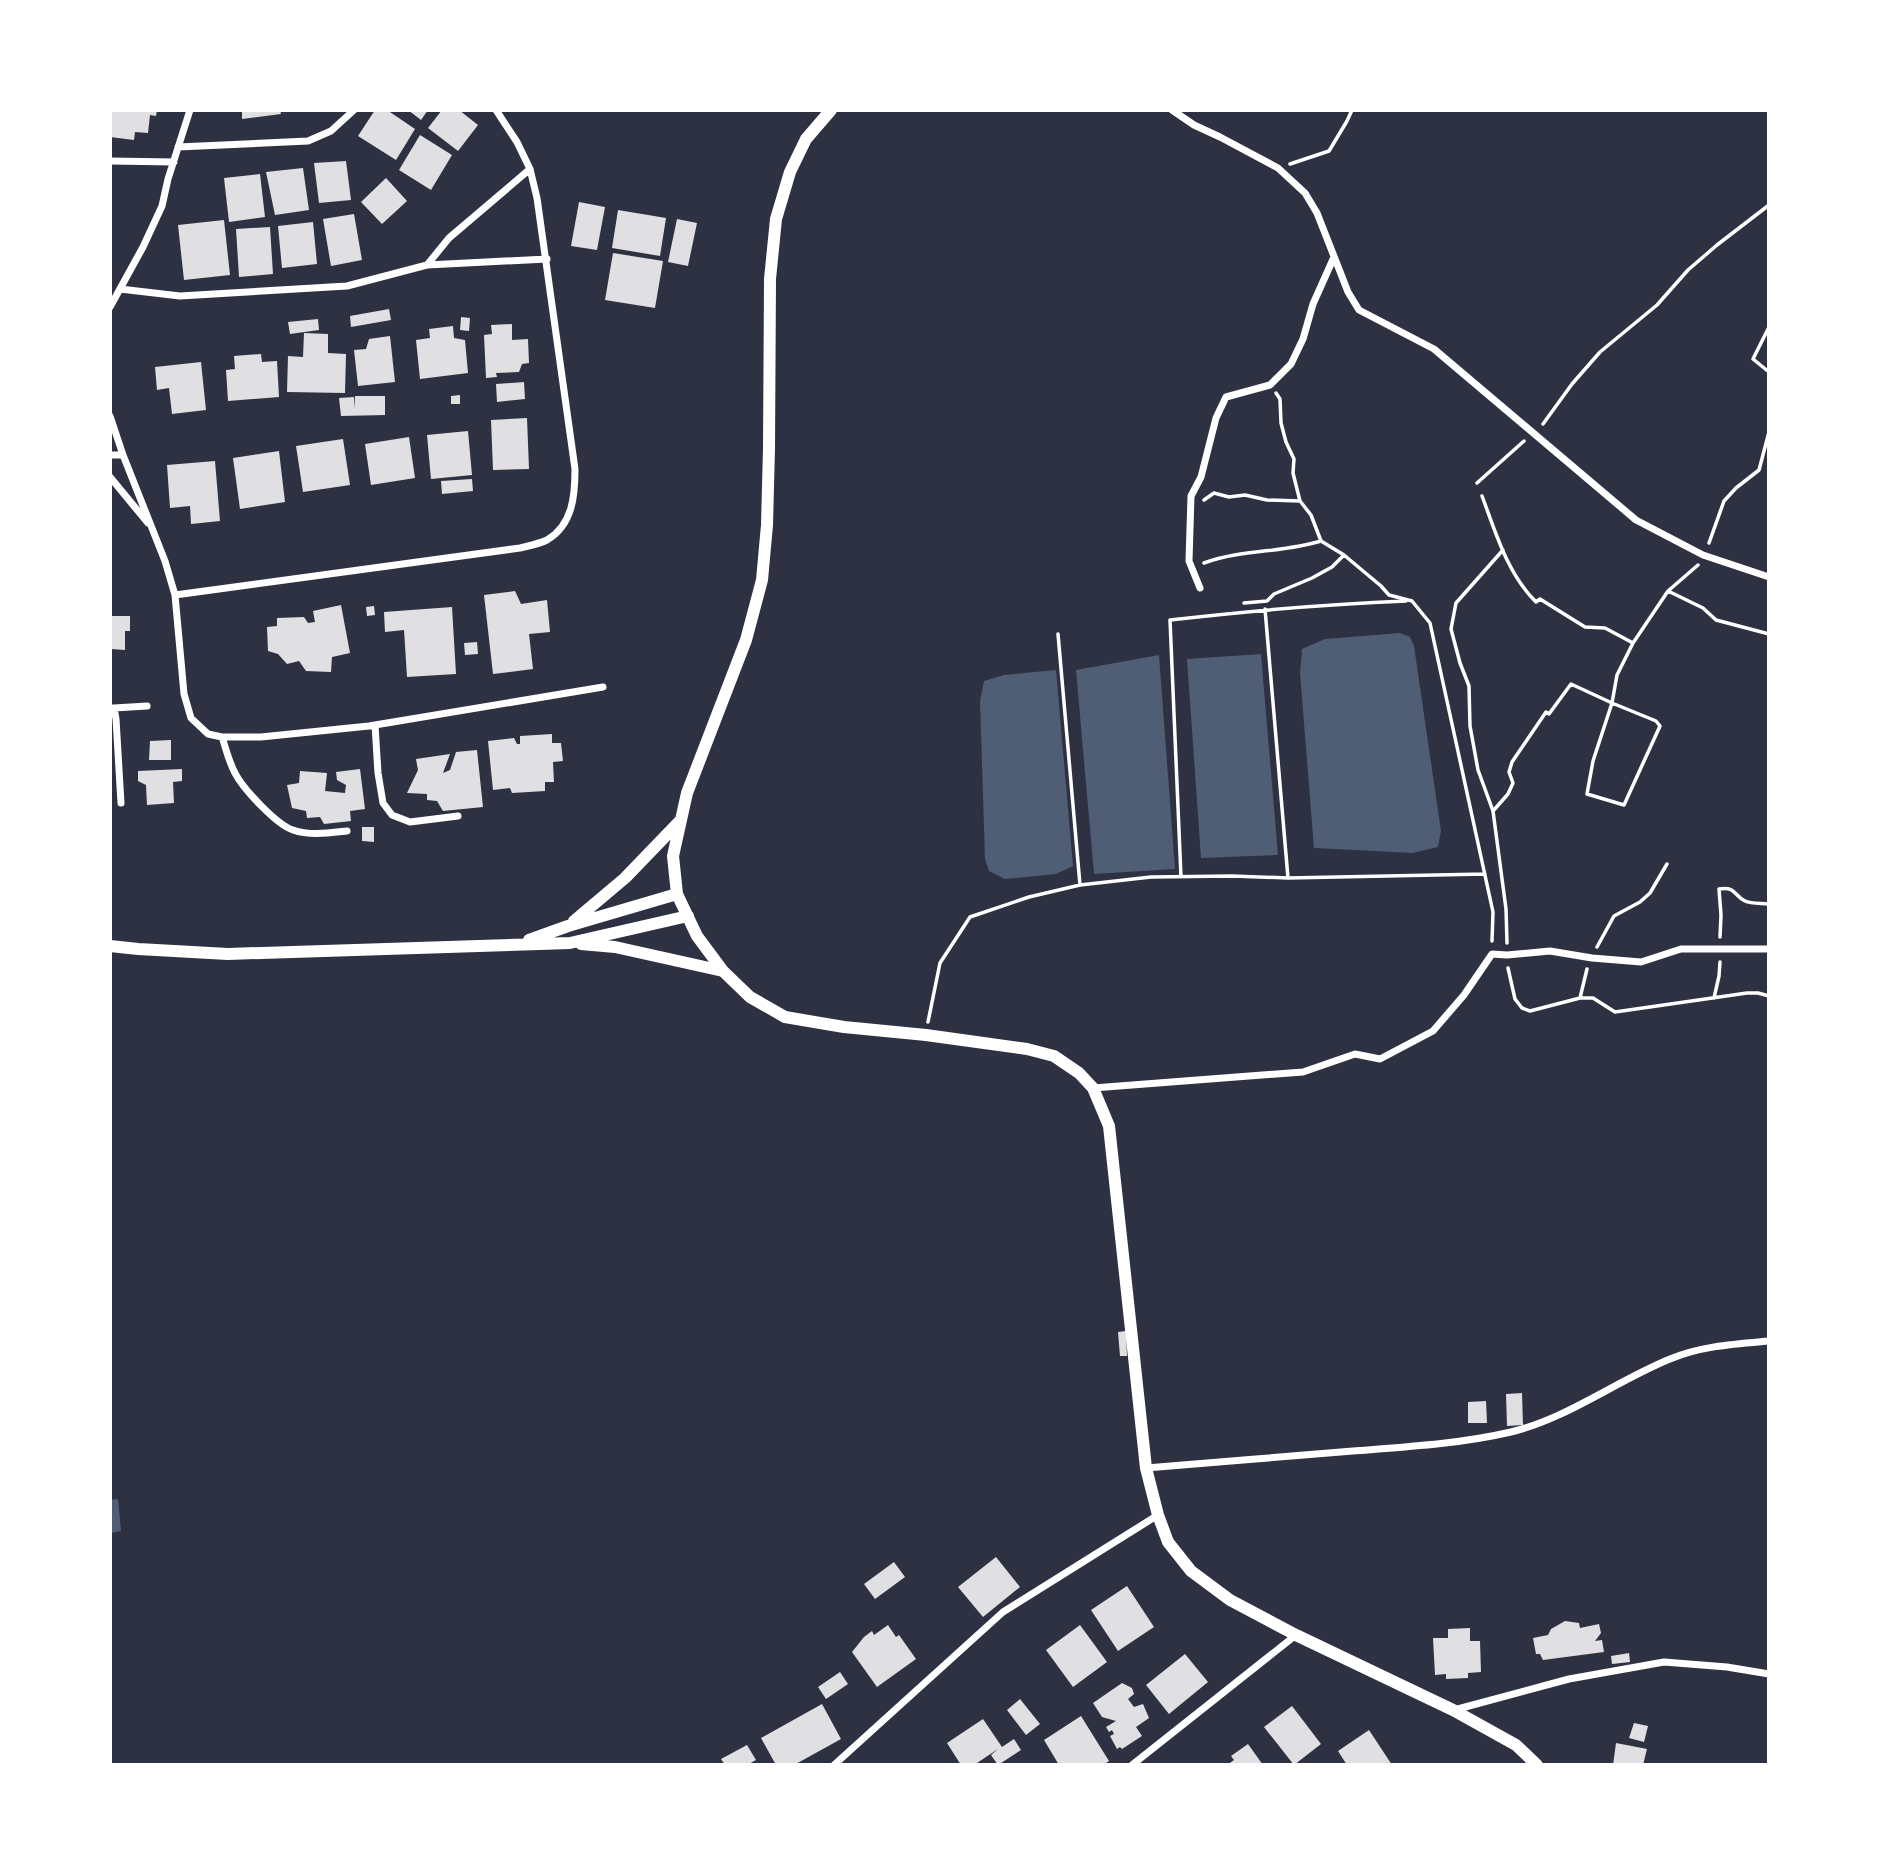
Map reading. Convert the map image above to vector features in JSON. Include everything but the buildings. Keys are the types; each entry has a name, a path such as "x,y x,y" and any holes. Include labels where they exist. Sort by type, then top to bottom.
{"street":[{"path":"110,308 162,206 190,110"},
{"path":"178,147 309,141 331,131 354,110"},
{"path":"175,595 520,548 547,540 561,528 571,511 575,493 575,468 547,259 530,169 517,142 496,110"},
{"path":"831,110 806,139 790,172 776,219 771,279 768,487 762,580 746,640 687,793 673,856 677,894 697,936 723,971 750,997 785,1017 844,1027 1027,1049 1054,1056 1079,1073 1093,1088 1109,1126 1146,1468 1168,1542 1191,1571 1230,1600 1296,1635 1454,1710 1516,1745 1536,1765"},
{"path":"1172,110 1194,125 1278,168 1305,193 1317,213 1348,292 1359,310 1434,349 1636,520 1703,555 1769,577"},
{"path":"110,161 174,162"},
{"path":"427,265 449,238 530,169"},
{"path":"1200,588 1189,561 1191,496 1201,477 1216,418 1226,397 1270,385 1291,364 1335,257"},
{"path":"120,289 180,296 347,286 427,265 547,259"},
{"path":"110,416 114,436 165,561 175,595 184,694 191,718 208,734 222,737 261,737 374,725 603,687"},
{"path":"110,455 123,455"},
{"path":"110,477 150,526"},
{"path":"121,803 116,719 112,708 147,706"},
{"path":"374,725 378,774 383,803 388,810 401,820 410,822 458,816"},
{"path":"222,737 236,774 247,791 290,830 306,834 347,831"},
{"path":"568,926 625,878 681,821"},
{"path":"519,944 568,926 677,894"},
{"path":"570,943 688,916"},
{"path":"110,946 228,954 570,943 615,947 723,971"},
{"path":"1093,1088 1303,1072 1355,1054 1380,1059 1433,1031 1464,995 1492,954 1550,951 1641,962 1681,949 1769,949"},
{"path":"1146,1468 1473,1439 1542,1422 1673,1358 1709,1347 1769,1341"},
{"path":"834,1765 1003,1612 1158,1515"},
{"path":"1132,1765 1296,1635"},
{"path":"1454,1710 1569,1679 1664,1662 1727,1667 1769,1675"}],"path":[{"path":"1278,168 1329,151 1352,110"},
{"path":"1477,483 1547,419 1572,384 1600,352 1657,305 1688,270 1769,205"},
{"path":"1769,327 1753,359 1769,372"},
{"path":"1270,385 1280,399 1281,423 1294,459 1293,473 1300,501 1311,515 1321,541 1344,555 1388,595 1412,601 1430,623 1493,912 1492,954"},
{"path":"1493,811 1513,783 1509,772 1512,762 1546,712 1549,713 1571,684 1612,703 1656,720 1660,726 1623,805 1587,793 1593,761 1612,703 1617,675 1633,643 1668,591 1697,566 1719,519 1724,501 1759,470 1769,432"},
{"path":"1201,477 1204,500 1214,493 1229,497 1245,495 1275,501 1300,501"},
{"path":"1482,496 1503,550 1522,588 1536,601 1540,599 1585,626 1605,628 1633,643"},
{"path":"1191,568 1214,559 1303,547 1321,541"},
{"path":"1503,550 1456,603 1451,629 1469,686 1470,726 1478,769 1493,811 1506,909 1507,965 1515,999 1522,1008 1530,1011 1580,998 1593,998 1615,1012 1747,993 1769,996"},
{"path":"1244,603 1267,601 1274,594 1332,567 1344,555"},
{"path":"1668,591 1703,608 1716,620 1769,635"},
{"path":"1181,877 1170,620 1341,603 1412,601"},
{"path":"1265,609 1288,878"},
{"path":"1058,634 1080,885"},
{"path":"1580,998 1587,966 1614,916 1640,902 1650,893 1667,864"},
{"path":"926,1035 940,963 971,916 1029,897 1080,885 1151,877 1288,878 1485,874"},
{"path":"1720,889 1728,888 1736,892 1744,901 1769,904"}],"water":[{"path":"1400,633 1410,637 1414,646 1441,831 1438,847 1412,853 1314,848 1300,673 1302,649 1325,639"},
{"path":"1261,654 1278,855 1201,858 1187,659"},
{"path":"1159,655 1175,869 1094,874 1076,670"},
{"path":"1056,670 1073,866 1056,874 1005,879 989,871 985,859 980,701 984,681 1004,675"},
{"path":"118,1499 121,1531 110,1533 110,1500"}]}
